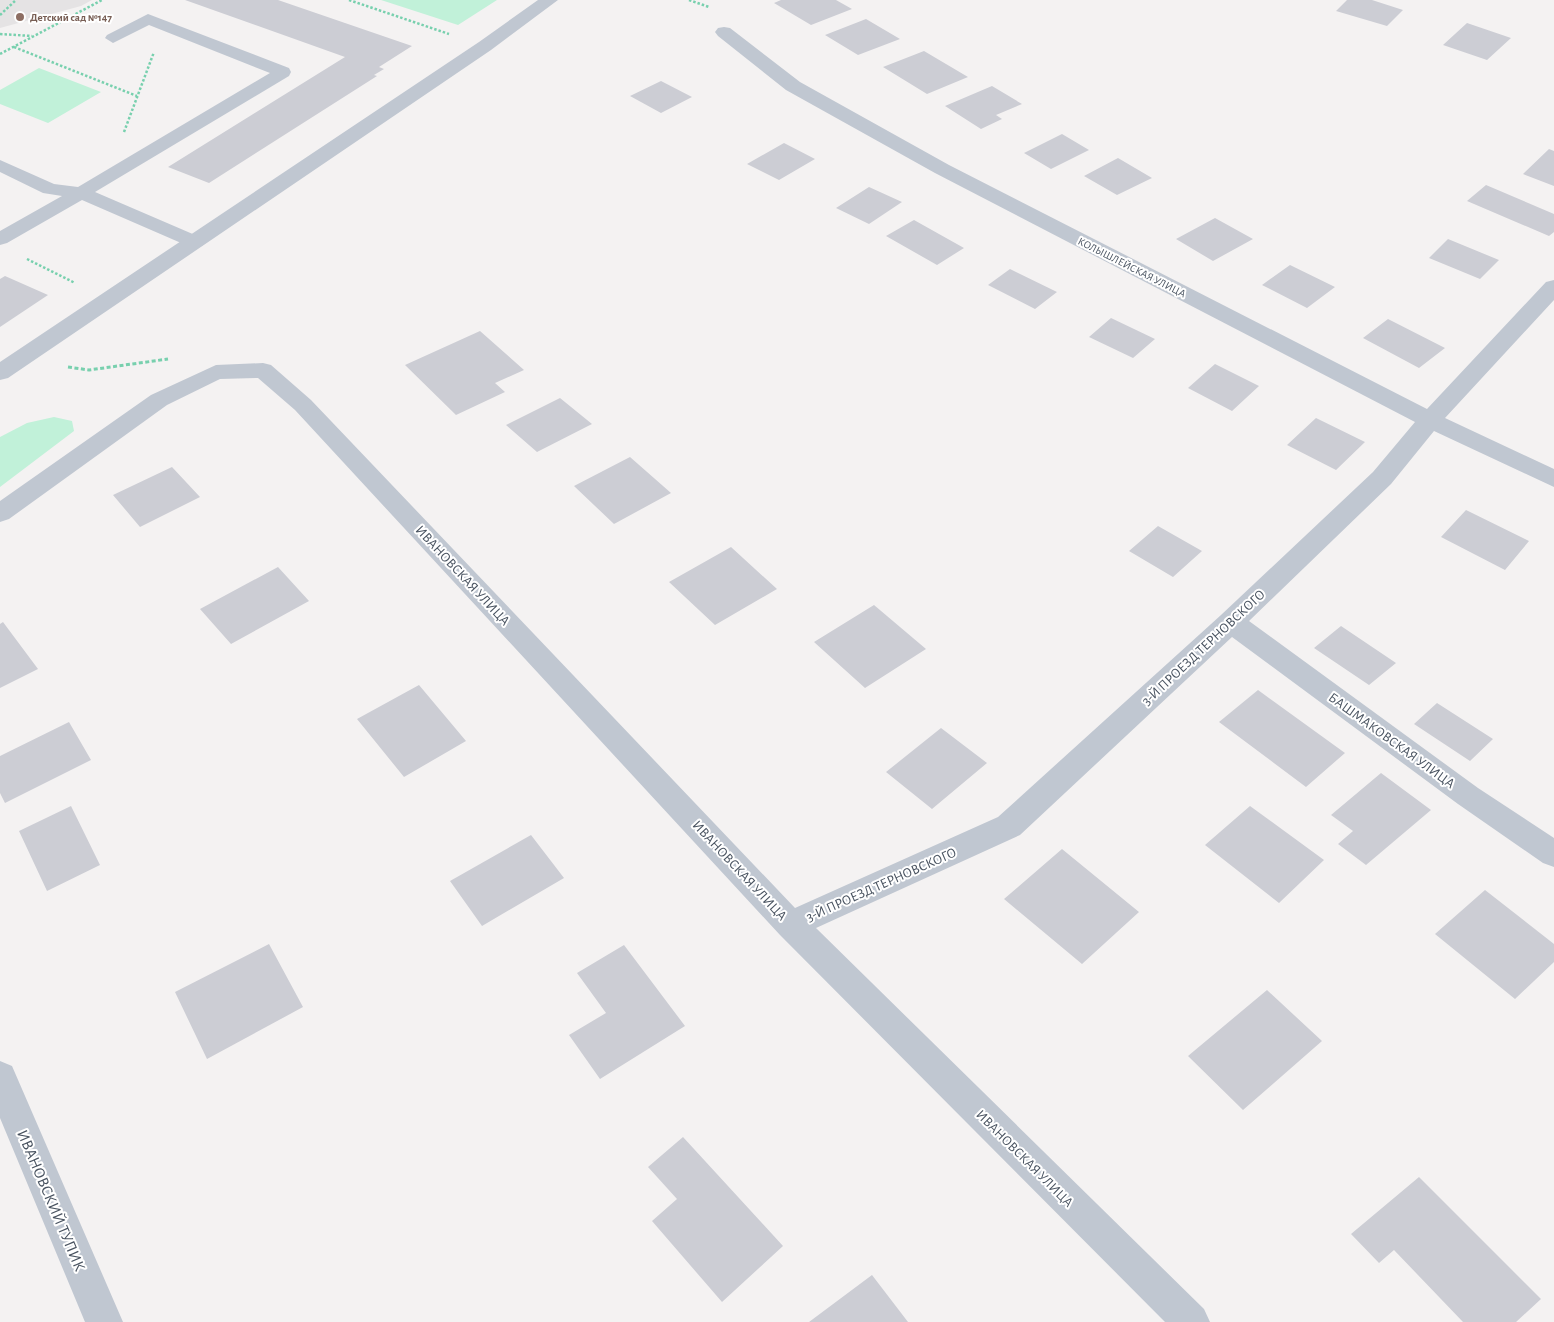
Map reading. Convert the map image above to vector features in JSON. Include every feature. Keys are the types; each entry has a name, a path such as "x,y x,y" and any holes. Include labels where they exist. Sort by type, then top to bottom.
{"street":[{"path":"0,373 485,46 549,0"},
{"name":"КОЛЫШЛЕЙСКАЯ УЛИЦА","path":"724,32 793,86 942,169 1430,420 1554,479"},
{"name":"3-Й ПРОЕЗД ТЕРНОВСКОГО","path":"791,925 1009,826 1232,622 1382,478 1430,420 1554,287"},
{"name":"ИВАНОВСКАЯ УЛИЦА","path":"0,512 159,400 216,372 263,370 303,404 791,925 1191,1322"},
{"name":"БАШМАКОВСКАЯ УЛИЦА","path":"1232,622 1468,796 1554,854"},
{"name":"ИВАНОВСКИЙ ТУПИК","path":"0,1077 104,1322"}],"lane":[{"path":"0,239 107,178 283,72 148,19 113,38"},
{"path":"0,165 50,189 81,193 195,242"}],"path":[{"path":"0,15 16,0"},
{"path":"0,54 102,0"},
{"path":"349,0 485,46"},
{"path":"107,178 164,25"},
{"path":"0,34 34,36"},
{"path":"14,47 137,96"},
{"path":"26,259 110,299"},
{"path":"20,359 89,370 174,358"}],"shaded area":[{"name":"Детский сад №147","path":"0,0 92,0 81,6 0,28"}],"green space":[{"path":"381,0 497,0 458,25"},
{"path":"39,68 101,92 48,123 0,104 0,90"},
{"path":"54,417 72,421 74,431 0,487 0,437 27,423"}],"building":[{"path":"185,0 278,0 412,46 379,67 384,69 374,75 377,76 209,183 168,167 345,57"},
{"path":"781,0 836,0 852,9 811,25 774,3"},
{"path":"1347,0 1372,0 1403,10 1387,26 1336,11"},
{"path":"866,19 900,39 858,55 825,35"},
{"path":"1467,23 1511,38 1487,60 1443,45"},
{"path":"924,51 968,77 927,94 883,67"},
{"path":"661,81 692,97 661,113 630,96"},
{"path":"992,86 1022,104 996,115 1002,119 981,129 945,106"},
{"path":"1062,134 1089,150 1051,169 1024,153"},
{"path":"784,143 815,159 779,180 747,164"},
{"path":"1549,149 1554,151 1554,186 1523,174"},
{"path":"1118,158 1152,178 1117,195 1084,176"},
{"path":"1486,185 1554,214 1554,232 1549,236 1467,201"},
{"path":"869,187 902,202 869,224 836,208"},
{"path":"1215,218 1253,239 1213,261 1176,239"},
{"path":"914,220 964,248 937,265 886,236"},
{"path":"1448,239 1499,260 1480,279 1429,258"},
{"path":"1290,265 1335,287 1307,308 1262,285"},
{"path":"1010,269 1057,292 1035,309 988,285"},
{"path":"5,276 48,295 0,327 0,279"},
{"path":"1111,318 1155,339 1133,358 1089,337"},
{"path":"1388,319 1445,348 1419,368 1363,338"},
{"path":"480,331 524,370 495,383 505,392 456,415 405,365"},
{"path":"1215,364 1259,386 1232,411 1188,388"},
{"path":"560,398 592,424 537,452 506,425"},
{"path":"1316,418 1365,442 1336,470 1287,445"},
{"path":"630,457 671,493 614,524 574,486"},
{"path":"172,467 200,497 140,527 113,495"},
{"path":"1466,510 1529,541 1505,570 1441,537"},
{"path":"1158,526 1202,551 1173,577 1129,551"},
{"path":"731,547 777,589 715,625 669,582"},
{"path":"278,567 309,601 231,644 200,609"},
{"path":"874,605 926,649 865,688 814,642"},
{"path":"3,622 38,669 0,688 0,624"},
{"path":"1341,626 1396,663 1369,685 1314,648"},
{"path":"419,685 466,741 404,777 357,719"},
{"path":"1258,690 1345,753 1306,787 1219,722"},
{"path":"1437,703 1493,739 1470,761 1414,724"},
{"path":"69,722 91,760 5,803 0,793 0,756"},
{"path":"941,728 987,763 932,809 886,772"},
{"path":"1381,773 1431,810 1366,865 1338,844 1353,831 1331,815"},
{"path":"71,806 100,865 47,891 19,831"},
{"path":"1250,806 1324,860 1279,903 1205,845"},
{"path":"531,835 564,878 482,926 450,881"},
{"path":"1062,849 1139,912 1082,964 1004,899"},
{"path":"1485,890 1554,944 1554,962 1515,999 1435,934"},
{"path":"269,944 303,1007 207,1059 175,992"},
{"path":"624,945 685,1026 600,1079 569,1035 606,1013 577,973"},
{"path":"1267,990 1322,1041 1243,1110 1188,1056"},
{"path":"683,1137 783,1246 722,1302 652,1221 677,1199 648,1167"},
{"path":"1419,1177 1541,1299 1516,1322 1463,1322 1394,1250 1379,1263 1351,1234"},
{"path":"872,1275 908,1322 809,1322"}],"place":[{"name":"Детский сад №147","path":"20,17"}]}
